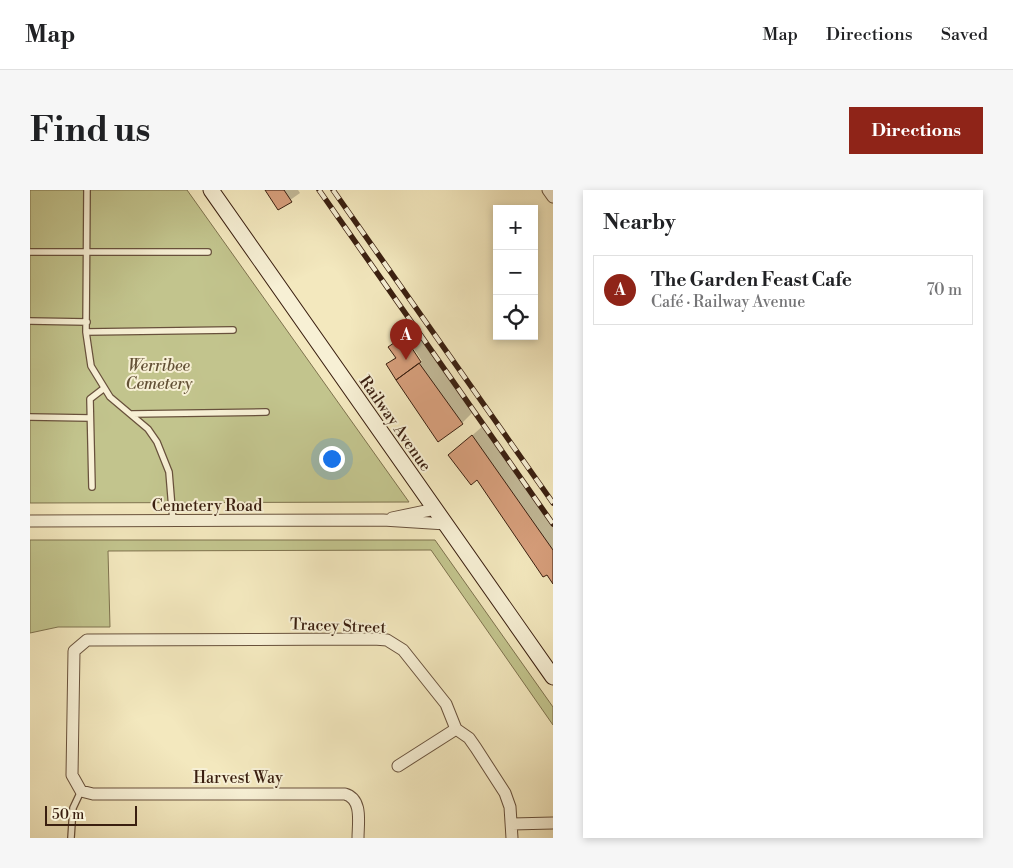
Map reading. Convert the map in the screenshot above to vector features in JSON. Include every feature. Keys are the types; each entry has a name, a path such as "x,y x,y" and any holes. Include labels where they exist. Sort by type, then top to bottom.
{"street":[{"name":"Railway Avenue","path":"211,190 553,677"},
{"path":"548,190 553,197"},
{"name":"Cemetery Road","path":"383,520 435,509"},
{"name":"Cemetery Road","path":"30,521 383,520 446,524"},
{"name":"Tracey Street","path":"81,791 72,775 72,658 78,646 87,640 387,640 403,650 446,704 456,730 472,743 505,793 512,824 512,838"},
{"path":"398,766 456,730"},
{"name":"Harvest Way","path":"81,791 93,794 345,794 350,795 357,805 358,838"},
{"path":"512,824 553,823"}],"lane":[{"path":"86,190 86,332 91,366 103,388 148,429 164,457 172,486 173,521"},
{"path":"30,252 208,252"},
{"path":"30,321 87,322"},
{"path":"86,332 233,330"},
{"path":"92,487 90,399 103,388"},
{"path":"132,414 266,412"},
{"path":"30,417 90,418"},
{"path":"71,838 73,808 81,791"}],"green space":[{"name":"Werribee Cemetery","path":"30,190 187,190 409,502 30,503"},
{"path":"30,540 435,540 553,707 553,725 431,550 108,551 110,627 58,627 30,633"}],"building":[{"path":"265,190 284,190 292,202 278,210"},
{"path":"404,336 421,362 396,380 386,364 396,358 388,347"},
{"path":"419,363 463,424 438,442 396,380"},
{"path":"472,435 553,550 553,584 547,575 543,577 477,480 471,485 448,455"}],"railway":[{"path":"319,190 553,524"},
{"path":"333,190 553,503"}],"place":[{"name":"The Garden Feast Cafe","path":"406,360"}]}
